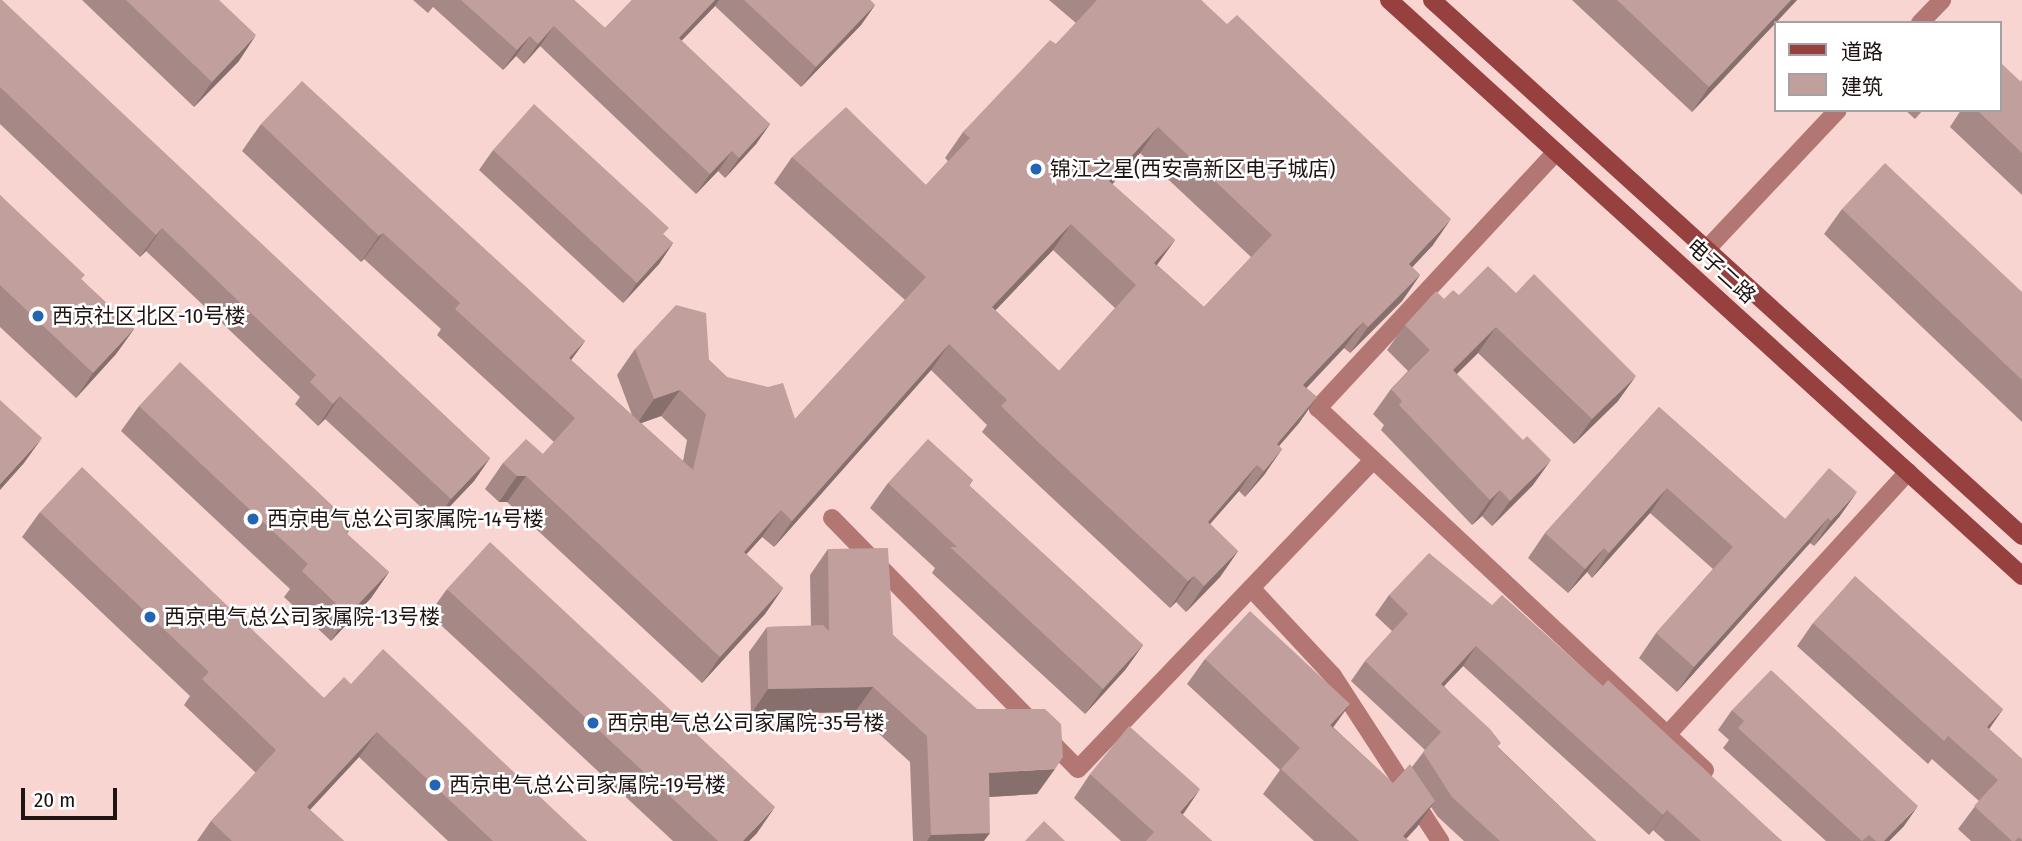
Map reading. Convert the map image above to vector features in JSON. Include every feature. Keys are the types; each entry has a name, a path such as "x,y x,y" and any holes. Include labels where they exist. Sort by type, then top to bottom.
{"main road":[{"name":"电子二路","path":"1389,0 2022,576"},
{"name":"电子二路","path":"1432,0 2022,536"}],"street":[{"path":"1922,21 1942,0"},
{"path":"1706,250 1836,112"},
{"path":"1556,152 1318,408 1714,779"},
{"path":"832,518 1077,769 1373,460"},
{"path":"1667,735 1908,472"},
{"path":"1251,588 1333,676 1440,841"}],"building":[{"path":"0,0 490,458 451,499 340,396 333,404 310,382 316,375 162,228 156,235 0,87"},
{"path":"126,0 219,0 256,35 212,82"},
{"path":"461,0 574,0 605,28 632,0 715,0 679,38 770,124 739,158 732,151 710,174 554,26 538,44 530,36 517,50"},
{"path":"744,0 870,0 875,5 816,67"},
{"path":"1097,0 1201,0 1227,24 1237,15 1451,219 1409,264 1420,275 1368,327 1363,322 1303,385 1317,397 1277,444 1282,449 1264,471 1257,465 1208,522 1238,551 1204,586 1194,576 1188,581 1037,441 1001,406 1007,400 949,344 792,521 781,510 744,552 783,588 720,657 526,476 517,476 503,463 526,439 543,454 575,418 455,309 460,303 383,233 379,236 261,124 302,81 585,341 569,358 693,470 706,414 680,390 654,399 635,349 676,305 706,313 709,360 727,377 768,387 783,383 795,419 926,277 792,157 846,107 926,185 970,138 963,132 1050,40 1056,44","holes":["1158,127 1272,235 1204,307 1154,263 1175,240 1109,181","1071,224 1136,285 1059,371 992,307"]},
{"path":"1617,0 1791,0 1709,87"},
{"path":"2001,65 2021,82 2022,80 2022,153 1979,112 2001,112"},
{"path":"534,104 669,228 663,234 673,243 637,283 493,150"},
{"path":"1885,163 2022,292 2022,380 1842,209"},
{"path":"0,195 85,275 81,279 134,329 93,373 0,285"},
{"path":"1488,266 1516,293 1534,274 1636,376 1592,419 1496,327 1453,370 1523,440 1527,436 1551,460 1510,501 1500,490 1490,500 1399,405 1402,401 1391,389 1430,350 1405,325 1436,291 1444,299 1453,290 1459,295"},
{"path":"180,362 353,525 346,533 389,572 348,615 302,571 308,564 139,406"},
{"path":"0,400 42,438 0,484"},
{"path":"1659,407 1785,519 1829,468 1857,492 1831,521 1828,518 1694,667 1656,633 1733,547 1667,488 1609,553 1604,548 1585,569 1545,533"},
{"path":"928,439 973,480 969,485 1143,645 1103,689 950,547 957,547 888,483"},
{"path":"82,467 324,698 344,677 351,684 383,649 587,841 493,841 377,732 307,807 344,841 232,841 211,821 276,750 202,679 209,672 40,512"},
{"path":"490,542 775,807 743,841 718,841 447,589"},
{"path":"888,548 893,635 977,709 1045,709 1061,724 1063,757 1055,769 989,773 990,833 931,835 927,736 873,687 768,689 767,627 823,625 829,631 828,549"},
{"path":"1429,553 1492,605 1502,595 1603,686 1608,680 1782,841 1701,841 1667,810 1663,815 1476,646 1441,684 1490,729 1501,743 1497,747 1596,841 1500,841 1452,797 1423,752 1441,732 1365,661 1408,614 1389,595"},
{"path":"1855,576 2003,709 1987,727 2022,759 2022,840 2019,837 2012,841 1974,806 1998,780 1948,736 1944,741 1813,623"},
{"path":"1250,611 1350,704 1330,725 1393,783 1410,764 1435,801 1403,836 1409,841 1359,841 1281,769 1300,748 1205,659"},
{"path":"1771,670 1918,806 1884,841 1876,841 1869,835 1862,841 1738,728 1744,721 1732,710"},
{"path":"1129,726 1200,789 1180,812 1212,841 1146,841 1154,832 1090,774"},
{"path":"1044,821 1065,841 1025,841"}],"place":[{"name":"锦江之星(西安高新区电子城店)","path":"1036,169"},
{"name":"西京社区北区-10号楼","path":"38,316"},
{"name":"西京电气总公司家属院-14号楼","path":"253,519"},
{"name":"西京电气总公司家属院-13号楼","path":"150,617"},
{"name":"西京电气总公司家属院-35号楼","path":"593,723"},
{"name":"西京电气总公司家属院-19号楼","path":"435,785"}]}
